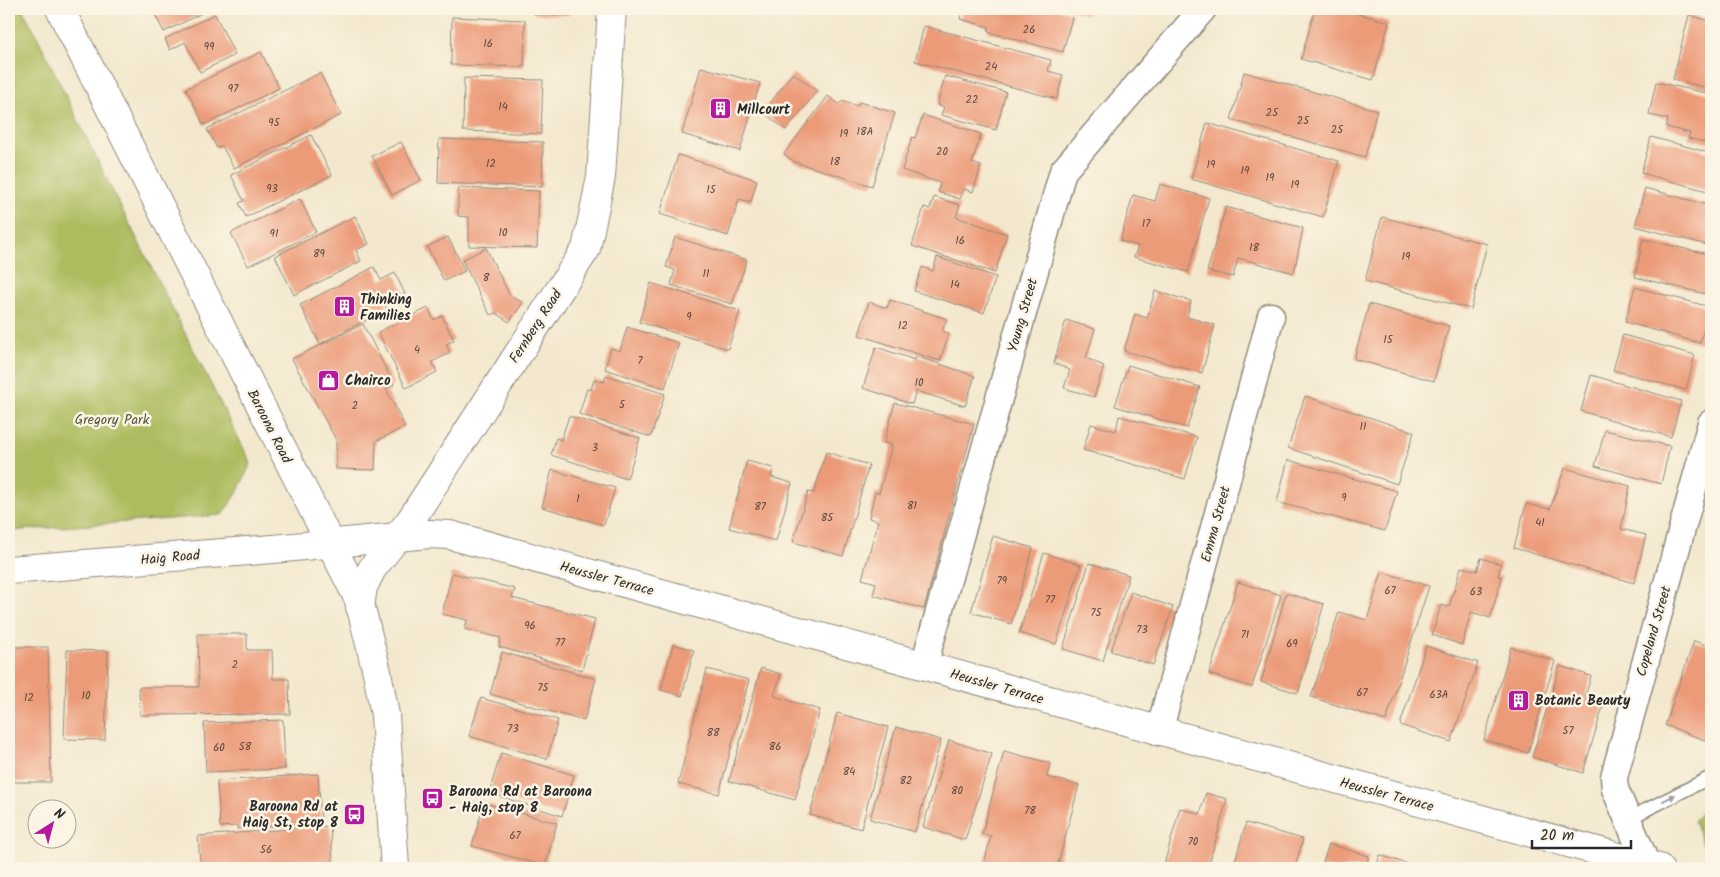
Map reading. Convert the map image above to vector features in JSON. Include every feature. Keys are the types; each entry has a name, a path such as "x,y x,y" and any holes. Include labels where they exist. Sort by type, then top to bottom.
{"street":[{"name":"Baroona Road","path":"60,9 301,488 332,543 358,596 385,715 395,868"},
{"name":"Fernberg Road","path":"360,607 361,592 367,577 410,521 586,249 601,177 612,9"},
{"name":"Young Street","path":"924,665 1063,171 1203,9"},
{"name":"Emma Street","path":"1159,732 1271,316"},
{"name":"Copeland Street","path":"1653,867 1615,789 1614,777 1711,423"},
{"name":"Heussler Terrace","path":"332,543 437,534 462,538 1653,867"},
{"name":"Haig Road","path":"9,570 332,543"}],"lane":[{"path":"1628,819 1711,777"}],"shaded area":[{"path":"670,860 701,868 670,868"}],"green space":[{"name":"Gregory Park","path":"9,9 22,9 34,30 107,180 251,463 237,493 222,515 9,531"},
{"path":"1711,803 1711,856 1707,855 1694,821"}],"building":[{"path":"152,9 210,9 164,32"},
{"path":"534,9 569,9 569,15 534,14"},
{"path":"963,9 1057,9 1073,13 1063,52 988,32 989,27 960,19"},
{"path":"1069,9 1090,9 1088,15"},
{"path":"1315,9 1341,9 1389,22 1373,80 1301,59"},
{"path":"215,14 235,55 200,72 185,42 170,50 165,39"},
{"path":"1689,15 1711,21 1711,89 1673,79"},
{"path":"452,17 525,20 524,67 451,65"},
{"path":"924,26 1051,60 1048,71 1063,75 1057,99 915,61"},
{"path":"261,52 279,88 204,125 186,89"},
{"name":"Millcourt","path":"701,67 760,83 740,151 682,134"},
{"path":"1244,72 1377,110 1365,157 1231,120"},
{"path":"320,73 341,115 234,168 222,146 217,148 207,129"},
{"path":"793,73 817,91 786,130 763,112"},
{"path":"945,76 1006,92 996,130 941,115 944,107 937,105"},
{"path":"464,78 543,80 541,134 463,131"},
{"path":"1656,82 1711,94 1711,144 1688,138 1690,133 1666,127 1668,119 1649,115"},
{"path":"828,96 839,104 842,101 858,106 859,102 895,113 872,186 795,162 784,154"},
{"path":"923,115 981,134 972,163 981,166 973,192 964,189 960,199 938,192 940,183 902,170 912,137 915,138"},
{"path":"1207,123 1339,161 1323,217 1191,179"},
{"path":"311,135 332,175 246,217 239,203 244,201 231,175"},
{"path":"1651,137 1711,153 1711,192 1641,173"},
{"path":"439,139 543,142 542,187 438,183"},
{"path":"401,142 421,180 392,195 372,156"},
{"path":"678,155 757,180 751,202 739,199 728,236 660,214"},
{"path":"1160,184 1209,198 1188,272 1134,257 1138,246 1120,241 1133,195 1155,201"},
{"path":"458,188 539,191 537,248 469,246 469,217 458,216"},
{"path":"1645,188 1711,206 1711,246 1635,226"},
{"path":"934,197 960,205 956,217 1007,234 995,273 912,246 924,207 930,209"},
{"path":"300,199 316,232 248,266 231,233"},
{"path":"1226,207 1303,228 1294,273 1238,258 1233,277 1207,271"},
{"path":"355,216 369,244 356,250 361,261 294,295 275,256"},
{"path":"1382,217 1487,244 1471,309 1365,281"},
{"path":"448,237 465,271 444,281 427,247"},
{"path":"675,237 747,260 732,304 671,285 675,270 666,267"},
{"path":"1643,239 1711,255 1711,272 1706,294 1635,277"},
{"path":"486,248 509,294 523,303 509,322 496,313 490,315 462,260"},
{"path":"937,257 996,277 984,313 914,291 922,267 933,271"},
{"name":"Thinking Families","path":"374,267 381,280 395,273 405,294 385,304 387,309 320,344 300,305"},
{"path":"651,283 740,311 728,349 639,322"},
{"path":"1635,287 1710,307 1700,343 1625,322"},
{"path":"1155,291 1191,301 1187,317 1215,325 1202,373 1124,351 1135,314 1147,318"},
{"path":"890,300 947,319 942,331 949,333 940,361 859,335 869,302 887,308"},
{"path":"1369,304 1449,326 1434,381 1354,359"},
{"path":"428,308 434,320 442,316 454,340 446,344 450,353 432,362 437,372 406,388 378,332"},
{"path":"1066,320 1095,329 1086,358 1104,366 1094,397 1064,388 1070,370 1054,363"},
{"path":"363,324 394,385 386,389 405,427 376,441 375,470 336,469 336,440 292,359"},
{"path":"627,327 679,343 665,388 605,369 611,348 620,351"},
{"path":"1623,335 1695,355 1686,390 1613,370"},
{"path":"876,347 915,360 916,356 975,376 965,406 916,391 912,404 863,388"},
{"path":"1128,365 1200,387 1187,428 1115,406"},
{"path":"606,375 665,394 651,437 579,414 587,389 591,390 594,379 604,382"},
{"path":"1591,375 1681,401 1671,437 1581,411"},
{"path":"1305,396 1414,432 1397,484 1288,448"},
{"path":"895,403 974,424 924,609 873,595 876,583 862,579 878,521 869,518 875,492 879,493 892,445 884,443"},
{"path":"569,416 640,438 627,479 551,455 556,438 561,440"},
{"path":"1119,416 1197,437 1185,479 1083,450 1091,424 1116,431"},
{"path":"1605,430 1670,446 1661,484 1595,466"},
{"path":"826,452 869,465 843,556 793,542 808,492 814,493"},
{"path":"1288,460 1397,491 1385,531 1277,502"},
{"path":"747,461 773,468 771,477 792,483 776,541 729,528"},
{"path":"1565,468 1630,486 1621,529 1646,535 1634,583 1514,548 1526,504 1550,509"},
{"path":"552,470 615,488 604,525 542,507"},
{"path":"993,536 1033,548 1011,624 971,612"},
{"path":"1044,553 1081,565 1056,644 1019,633"},
{"path":"1481,558 1501,564 1498,576 1502,577 1490,618 1471,612 1462,645 1432,635 1441,605 1449,607 1461,567 1477,571"},
{"path":"1089,563 1129,575 1103,661 1063,649"},
{"path":"1382,572 1429,586 1386,721 1311,697 1339,612 1367,620"},
{"path":"452,573 515,589 512,598 595,619 582,670 499,647 501,638 465,629 467,620 442,614"},
{"path":"1238,582 1281,595 1252,687 1209,674"},
{"path":"1131,592 1173,607 1153,665 1111,651"},
{"path":"1286,593 1324,604 1298,693 1261,682"},
{"path":"198,634 247,634 247,650 272,650 273,679 289,679 290,714 140,715 139,687 199,687"},
{"path":"1694,641 1711,647 1710,742 1665,725"},
{"path":"673,644 694,650 682,696 661,690"},
{"path":"1426,646 1478,663 1451,742 1400,725"},
{"path":"9,647 48,647 51,782 12,782 12,746 9,746"},
{"name":"Botanic Beauty","path":"1511,647 1555,661 1528,753 1484,740"},
{"path":"67,650 108,651 105,740 64,739"},
{"path":"502,652 596,679 584,721 490,694"},
{"path":"1560,666 1591,676 1585,697 1604,703 1583,773 1532,757"},
{"path":"761,668 781,674 774,696 820,710 795,800 729,781"},
{"path":"707,669 749,680 719,794 678,784"},
{"path":"481,698 558,720 547,759 469,736"},
{"path":"837,713 888,727 861,829 810,815"},
{"path":"283,720 285,769 206,772 204,723"},
{"path":"896,727 941,740 915,832 870,819"},
{"path":"949,740 992,754 965,840 923,827"},
{"path":"1004,751 1050,763 1047,777 1079,785 1057,868 983,868 991,836 982,834"},
{"path":"501,753 574,775 562,816 489,793"},
{"path":"318,774 321,823 237,829 237,826 220,827 217,781"},
{"path":"1206,793 1227,799 1208,868 1163,868 1180,808 1200,814"},
{"path":"484,803 557,823 545,866 472,846"},
{"path":"1246,823 1303,839 1295,868 1233,868"},
{"path":"330,826 333,862 297,865 298,868 191,868 191,864 200,863 198,836"},
{"path":"1329,844 1369,856 1366,868 1321,868"},
{"path":"1380,855 1420,868 1376,868"}],"place":[{"name":"Millcourt","path":"721,109"},
{"name":"Thinking Families","path":"344,307"},
{"name":"Chairco","path":"329,380"},
{"name":"Botanic Beauty","path":"1519,700"},
{"name":"Baroona Rd at Baroona - Haig, stop 8","path":"433,799"},
{"name":"Baroona Rd at Haig St, stop 8","path":"354,814"}]}
